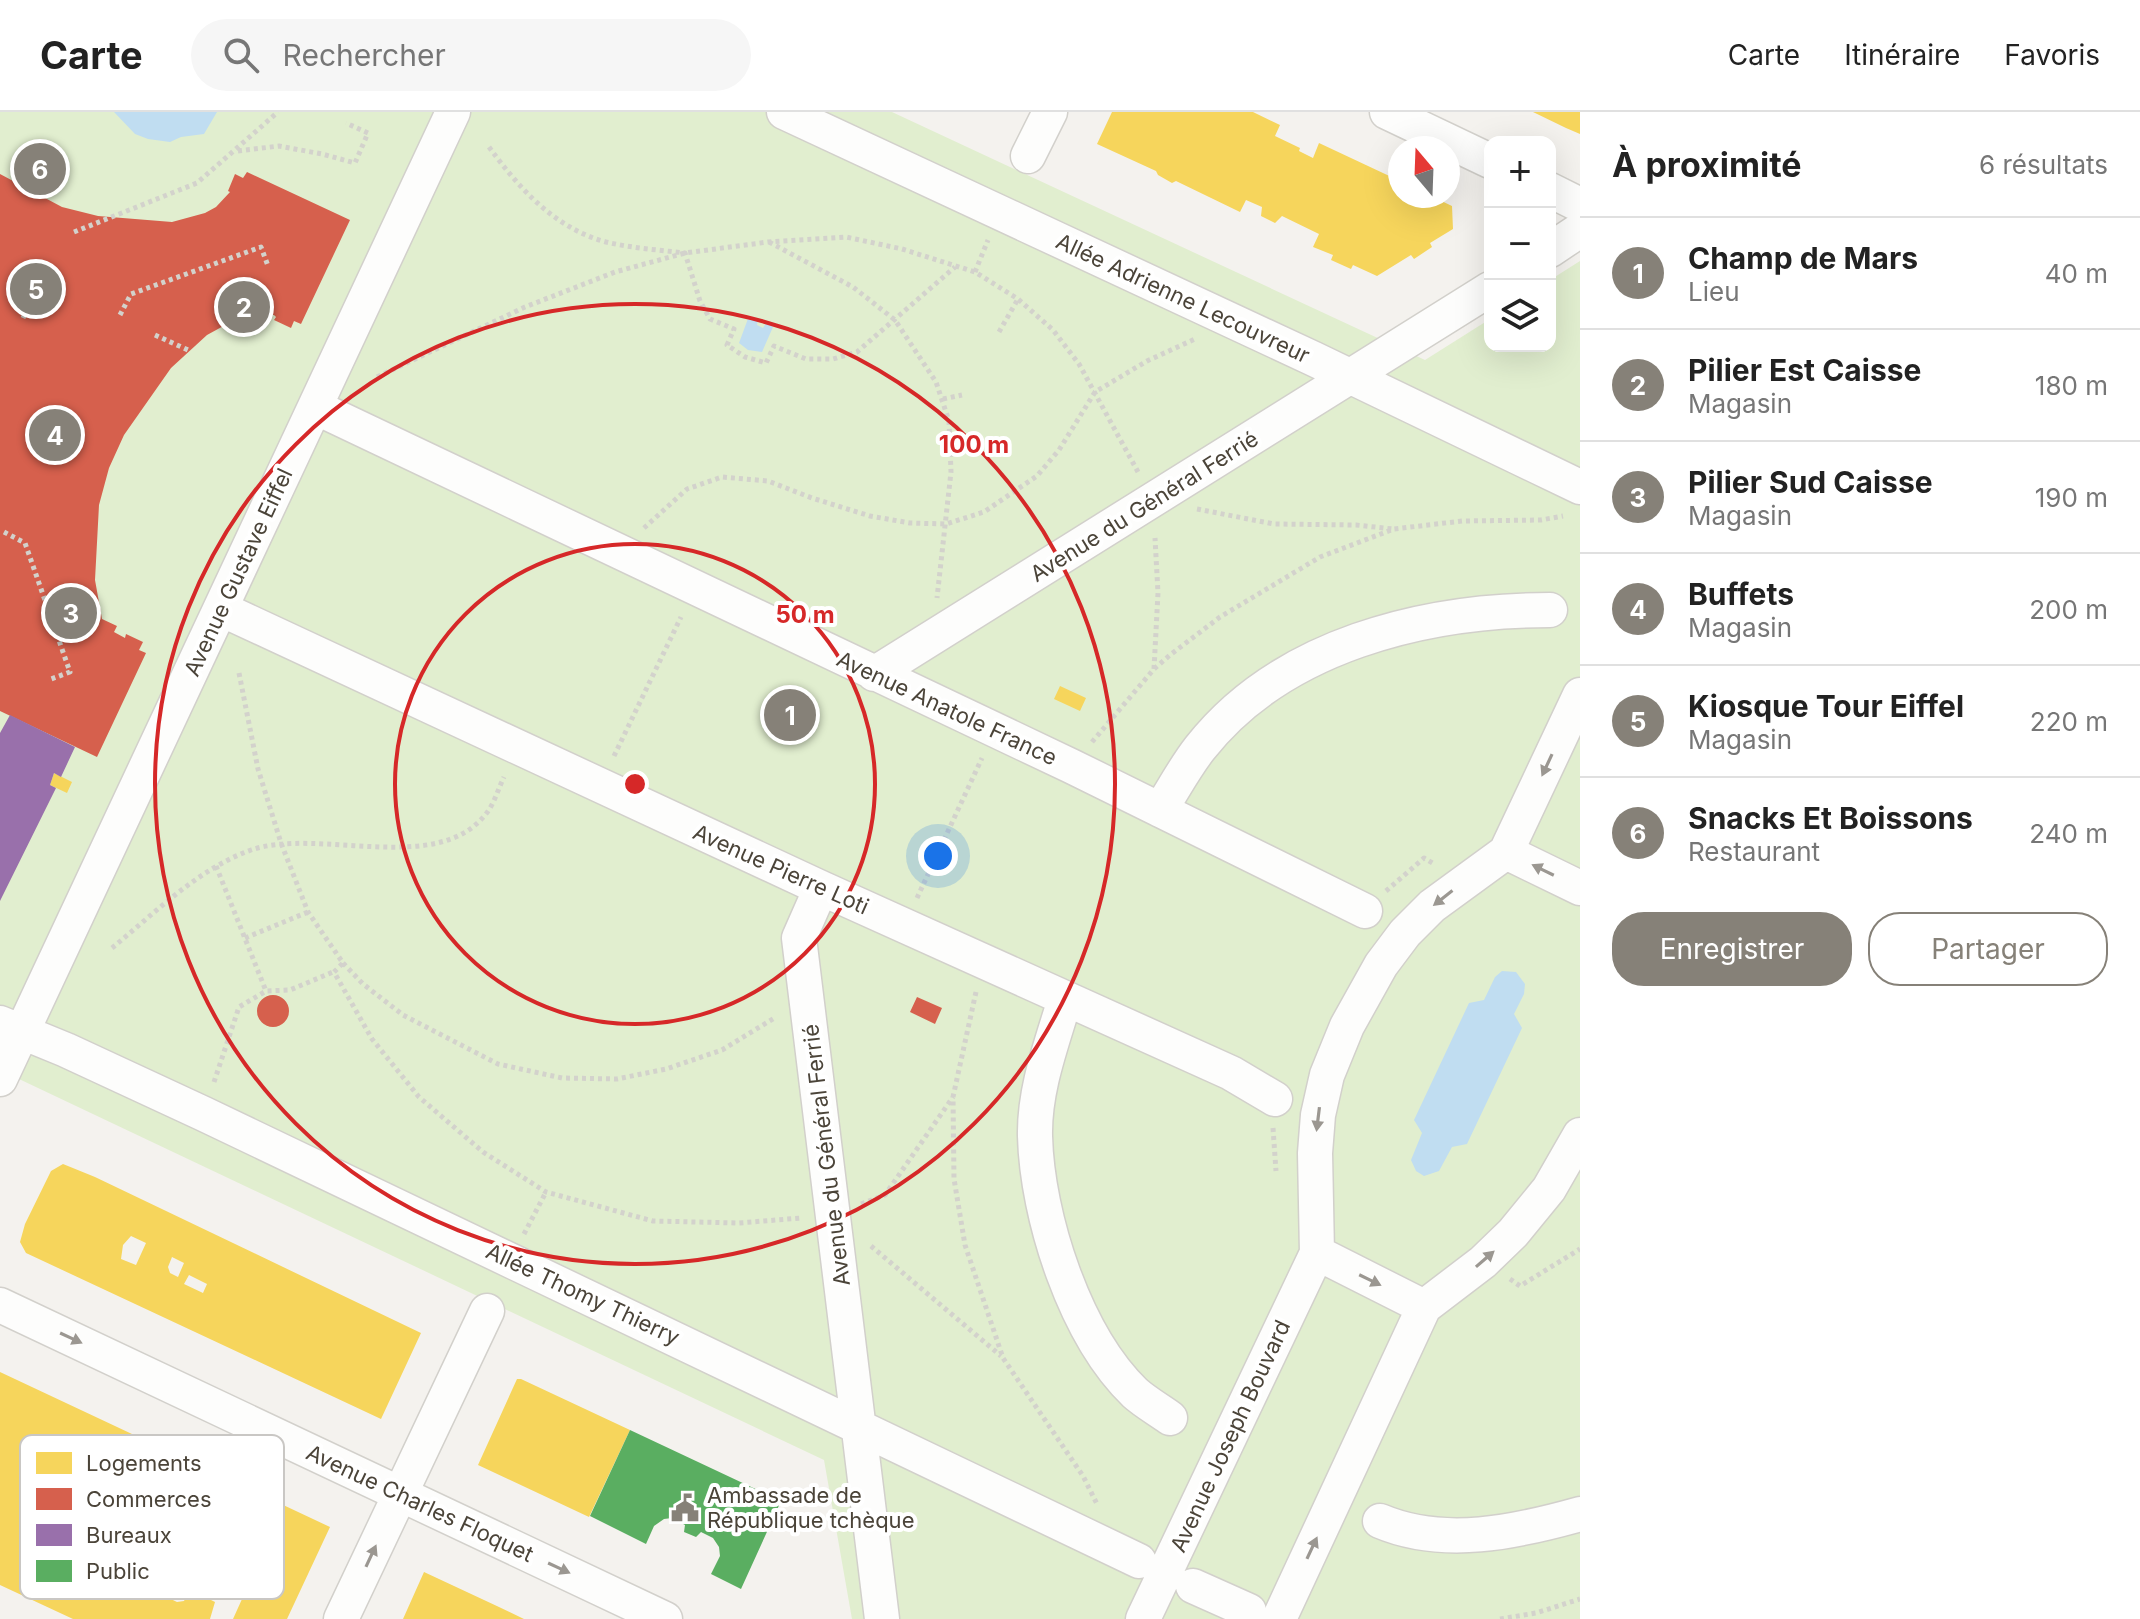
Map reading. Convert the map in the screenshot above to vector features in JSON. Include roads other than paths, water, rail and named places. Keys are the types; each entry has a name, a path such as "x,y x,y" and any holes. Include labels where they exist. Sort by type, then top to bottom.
{"street":[{"name":"Avenue Gustave Eiffel","path":"0,1079 12,1028 221,609 453,112"},
{"name":"Allée Adrienne Lecouvreur","path":"784,112 1352,378 1574,501"},
{"path":"1028,156 1050,112"},
{"path":"1387,112 1484,158"},
{"path":"1556,193 1580,205"},
{"path":"1556,246 1580,230"},
{"name":"Avenue du Général Ferrié","path":"874,674 1484,293"},
{"name":"Avenue Anatole France","path":"315,407 1071,766 1365,911"},
{"name":"Avenue Pierre Loti","path":"221,609 821,888 1231,1073 1275,1099"},
{"path":"1160,810 1200,748 1230,717 1263,688 1302,665 1375,635 1420,621 1506,610 1550,610"},
{"path":"1424,1307 1317,1253 1315,1153 1318,1115 1327,1075 1347,1026 1381,965 1405,933 1432,906 1506,852 1580,695"},
{"path":"1506,852 1580,888"},
{"name":"Avenue du Général Ferrié","path":"821,888 799,938 882,1619"},
{"path":"1065,999 1039,1089 1035,1134 1039,1178 1049,1223 1061,1265 1096,1341 1136,1394 1170,1418"},
{"name":"Allée Thomy Thierry","path":"12,1028 204,1114 1130,1557"},
{"path":"1193,1586 1264,1615 1424,1307 1483,1262 1513,1233 1549,1189 1580,1135"},
{"name":"Avenue Joseph Bouvard","path":"1143,1619 1317,1253"},
{"name":"Avenue Charles Floquet","path":"0,1305 276,1435"},
{"path":"341,1619 487,1311"},
{"name":"Avenue Charles Floquet","path":"284,1439 665,1619"},
{"path":"1380,1521 1398,1529 1436,1535 1485,1535 1533,1527 1580,1514"}],"water":[{"path":"114,112 217,112 204,134 170,142 135,134"},
{"path":"749,316 758,320 757,325 763,328 766,323 773,327 762,352 748,350 739,343"},
{"path":"1502,971 1516,972 1525,984 1524,994 1514,1014 1522,1028 1467,1144 1452,1147 1439,1171 1424,1176 1416,1171 1411,1160 1422,1133 1414,1120 1469,1003 1484,1000 1495,977"}],"place":[{"name":"Snacks Et Boissons","path":"40,169"},
{"name":"Kiosque Tour Eiffel","path":"36,289"},
{"name":"Pilier Est Caisse","path":"244,307"},
{"name":"Buffets","path":"55,435"},
{"name":"Pilier Sud Caisse","path":"71,613"},
{"name":"Champ de Mars","path":"790,715"},
{"name":"Ambassade de République tchèque","path":"685,1508"}]}
